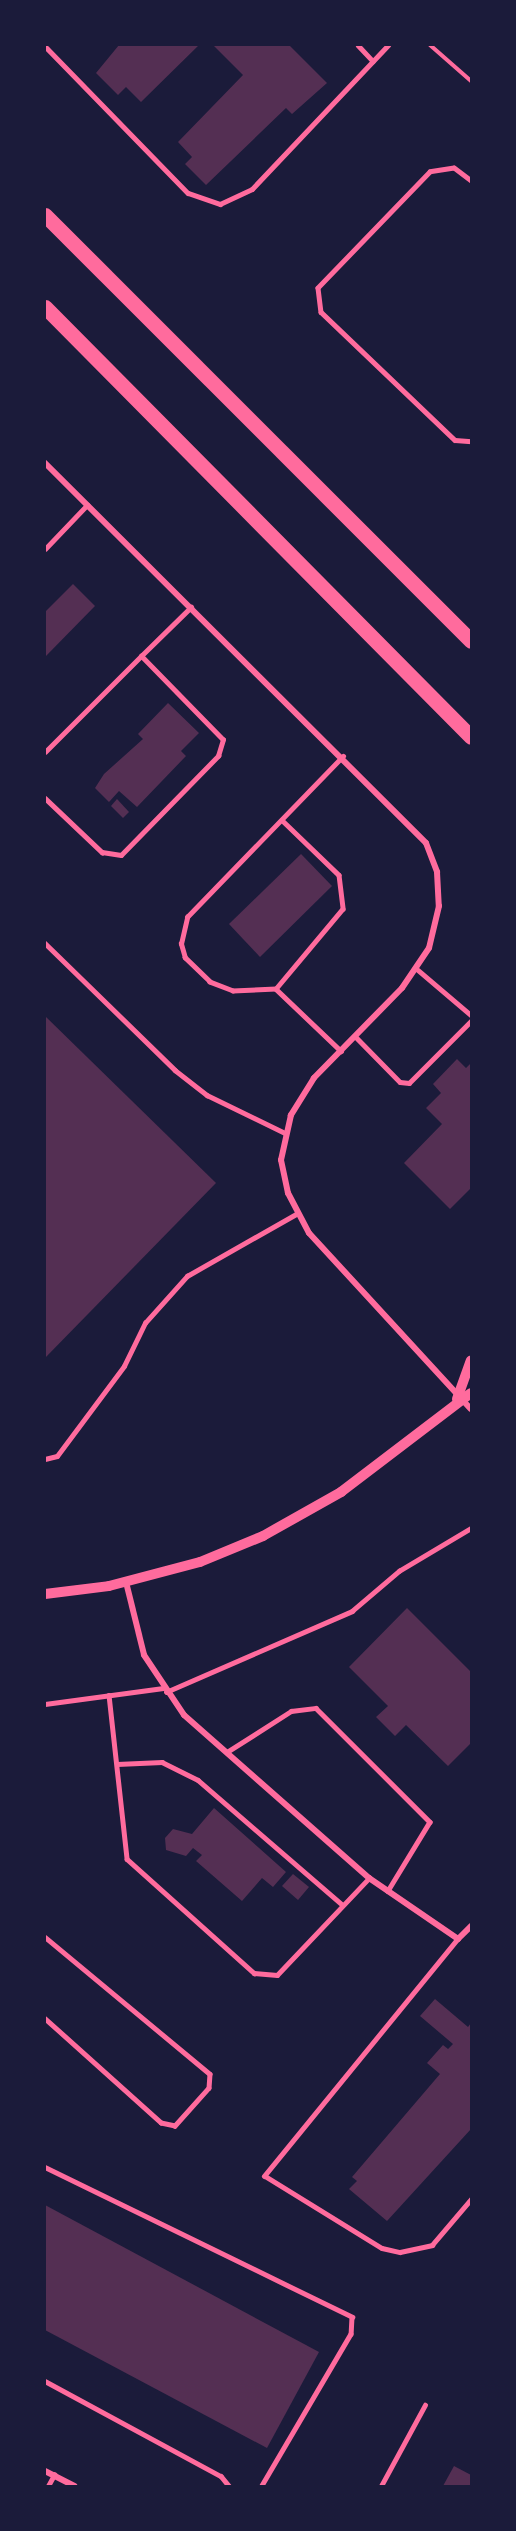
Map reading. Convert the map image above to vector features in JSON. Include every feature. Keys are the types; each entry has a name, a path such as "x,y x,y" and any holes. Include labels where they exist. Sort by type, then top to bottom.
{"main road":[{"path":"45,215 471,641"},
{"path":"45,307 471,737"}],"street":[{"path":"45,464 418,829 437,872 437,925 418,970 308,1087 285,1132 281,1160 296,1214 457,1400 471,1409"},
{"path":"457,1400 471,1360"},
{"path":"45,1594 126,1582 200,1562 263,1536 368,1473 457,1400 471,1393"},
{"path":"126,1582 144,1655 164,1690 227,1752 369,1878 458,1939 471,1926"},
{"path":"45,2470 74,2486"}],"lane":[{"path":"358,45 374,61"},
{"path":"45,46 188,193 220,204 252,189 388,45"},
{"path":"471,181 454,168 430,172 318,288 321,312 455,440 471,441"},
{"path":"45,549 87,505"},
{"path":"45,752 191,607"},
{"path":"45,798 102,852 121,855 218,756 223,740 141,657"},
{"path":"282,820 339,874 344,892 333,926 276,989 233,991 210,982 185,958 180,944 187,917 343,756"},
{"path":"45,943 175,1070 207,1095 285,1132"},
{"path":"418,970 471,1015"},
{"path":"276,989 341,1050"},
{"path":"355,1036 400,1082 409,1083 471,1021"},
{"path":"45,1460 57,1456 124,1366 145,1323 187,1276 296,1214"},
{"path":"45,1704 164,1690 352,1611 399,1571 471,1528"},
{"path":"109,1695 127,1859 254,1974 277,1975 369,1878"},
{"path":"227,1752 291,1711 316,1708 430,1822 388,1891"},
{"path":"117,1764 162,1762 198,1780 343,1905"},
{"path":"45,1937 210,2074 209,2088 176,2126 161,2123 45,2019"},
{"path":"458,1939 265,2176 382,2248 400,2252 432,2244 471,2199"},
{"path":"45,2167 352,2317 351,2334 262,2486"},
{"path":"45,2381 221,2476 229,2486"},
{"path":"381,2486 425,2405"},
{"path":"48,2486 54,2475"}],"path":[{"path":"430,45 471,81"}],"building":[{"path":"119,45 199,45 141,102 126,87 118,95 96,73"},
{"path":"213,45 289,45 327,83 292,114 286,108 206,185 185,164 192,157 178,142 243,75"},
{"path":"73,584 95,606 45,657 45,612"},
{"path":"168,703 199,733 181,751 186,756 137,807 119,791 109,802 95,788 104,774 143,739 138,734"},
{"path":"117,799 129,812 123,818 111,806"},
{"path":"301,854 332,886 260,957 229,924"},
{"path":"45,1016 216,1183 45,1358"},
{"path":"457,1059 466,1068 471,1063 471,1188 450,1209 404,1163 442,1124 426,1108 441,1093 433,1084"},
{"path":"407,1608 471,1672 471,1743 448,1766 406,1725 395,1736 376,1717 388,1706 349,1667"},
{"path":"214,1808 286,1872 273,1887 262,1878 242,1901 196,1861 202,1855 193,1848 186,1856 166,1850 165,1838 173,1829 192,1834"},
{"path":"293,1874 309,1887 298,1900 282,1886"},
{"path":"435,1999 468,2027 471,2023 471,2129 387,2221 349,2189 357,2181 352,2177 440,2074 427,2063 443,2045 448,2049 453,2044 420,2016"},
{"path":"45,2205 319,2352 267,2448 45,2330"},
{"path":"454,2466 471,2475 471,2486 443,2486"}]}
